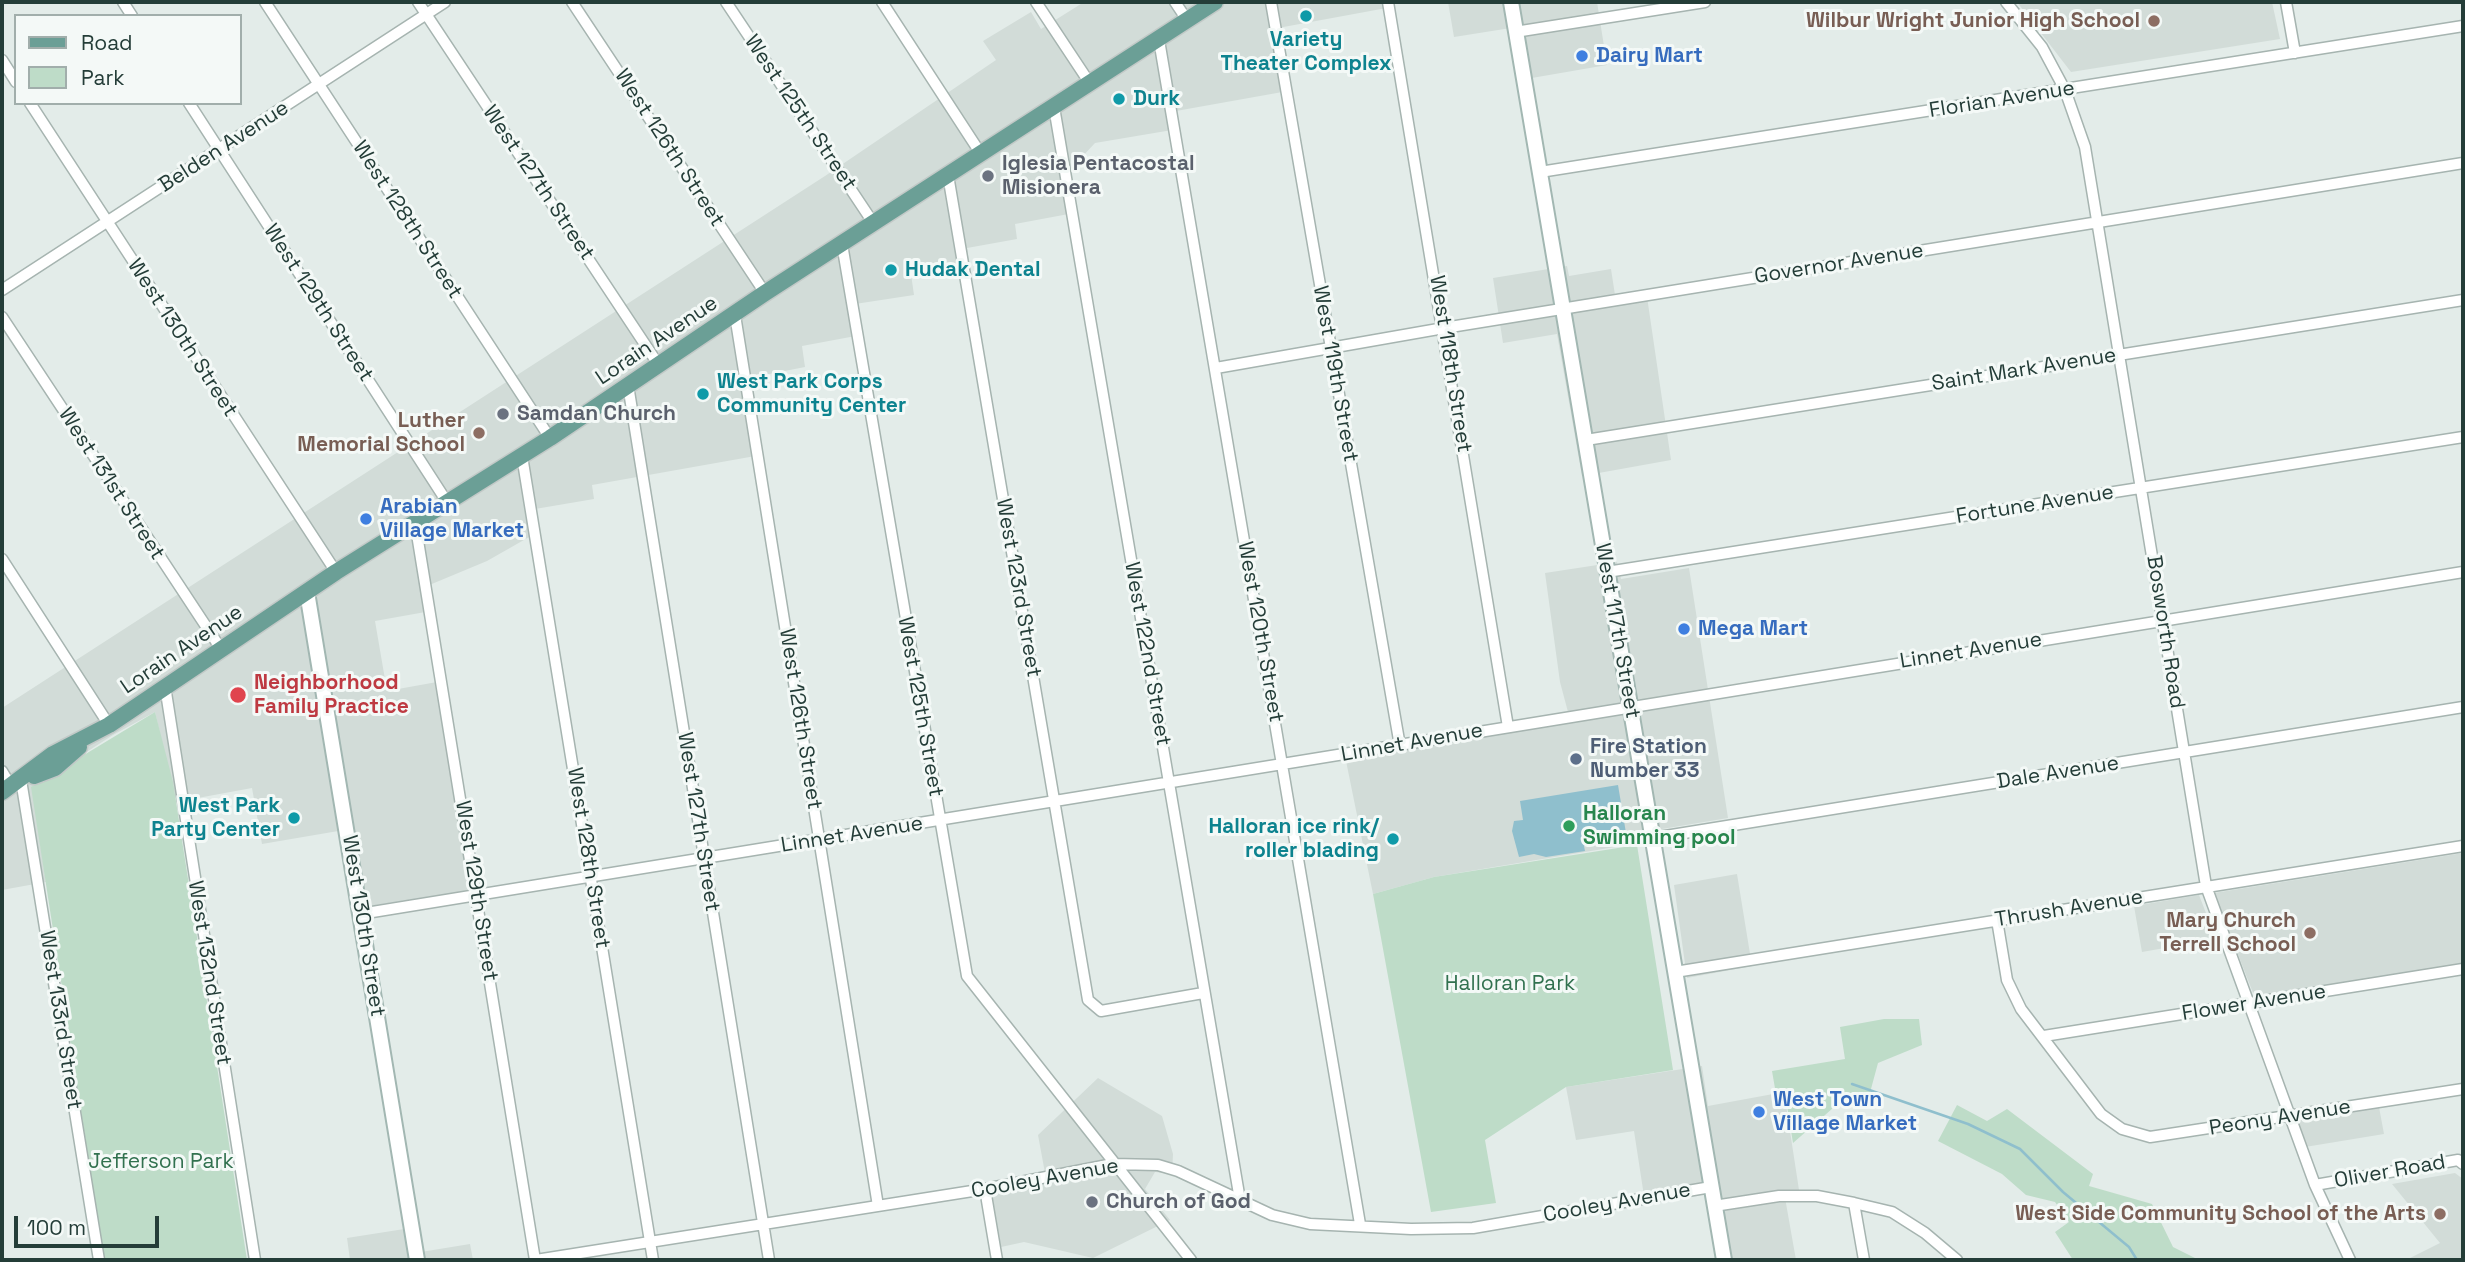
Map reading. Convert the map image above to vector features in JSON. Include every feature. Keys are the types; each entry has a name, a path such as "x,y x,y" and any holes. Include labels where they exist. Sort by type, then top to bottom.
{"main road":[{"name":"Lorain Avenue","path":"11,786 53,754 88,738 336,572 550,438 765,293 1091,85 1214,2"},
{"name":"West 117th Street","path":"1511,2 1724,1260"},
{"name":"West 130th Street","path":"307,592 417,1260"}],"street":[{"name":"West 128th Street","path":"265,2 550,438"},
{"name":"West 127th Street","path":"418,2 658,364"},
{"name":"Belden Avenue","path":"2,290 445,2"},
{"name":"West 126th Street","path":"572,2 765,293"},
{"name":"West 125th Street","path":"726,2 874,224"},
{"path":"882,2 981,154"},
{"path":"1036,2 1091,85"},
{"path":"1175,2 1187,20"},
{"name":"West 119th Street","path":"1271,2 1400,746"},
{"name":"West 118th Street","path":"1388,2 1508,727"},
{"path":"1516,32 1705,2"},
{"name":"Bosworth Road","path":"2006,2 2042,47 2066,90 2085,147 2206,886 2315,1185 2350,1260"},
{"path":"2286,2 2295,53"},
{"name":"Florian Avenue","path":"1540,172 2463,26"},
{"name":"West 120th Street","path":"1159,40 1360,1224"},
{"path":"2,60 14,79"},
{"name":"West 130th Street","path":"31,105 336,572"},
{"name":"West 129th Street","path":"190,105 447,502"},
{"name":"West 122nd Street","path":"1054,107 1240,1200"},
{"name":"Governor Avenue","path":"1216,368 1564,308 2463,163"},
{"name":"West 123rd Street","path":"948,175 1088,1000 1101,1010 1203,993"},
{"name":"West 125th Street","path":"842,244 967,975 1191,1260"},
{"name":"Saint Mark Avenue","path":"1586,440 2463,300"},
{"name":"West 126th Street","path":"735,315 878,1206"},
{"name":"West 131st Street","path":"2,317 221,649"},
{"name":"West 127th Street","path":"628,385 769,1260"},
{"name":"Fortune Avenue","path":"1607,572 2463,437"},
{"name":"West 128th Street","path":"522,456 653,1260"},
{"name":"West 129th Street","path":"415,522 535,1260"},
{"path":"2,559 109,724"},
{"name":"Linnet Avenue","path":"360,914 2463,572"},
{"name":"West 132nd Street","path":"165,686 255,1260"},
{"name":"Dale Avenue","path":"1653,838 2463,707"},
{"name":"West 133rd Street","path":"2,771 11,786 99,1260"},
{"name":"Thrush Avenue","path":"1675,972 2463,846"},
{"path":"1997,920 2007,980 2021,1009 2044,1036"},
{"name":"Flower Avenue","path":"2044,1036 2463,969"},
{"name":"Peony Avenue","path":"2044,1036 2101,1114 2122,1129 2150,1137 2463,1089"},
{"name":"Oliver Road","path":"2315,1185 2458,1160 2463,1164"},
{"name":"Cooley Avenue","path":"535,1260 985,1189 1113,1164 1158,1165 1198,1179 1272,1215 1310,1224 1360,1224 1411,1229 1473,1228 1711,1187"},
{"path":"985,1189 997,1260"},
{"path":"1714,1206 1779,1196 1817,1196 1854,1203 1892,1212 1925,1233 1956,1260"},
{"path":"1854,1203 1864,1260"}],"shaded area":[{"path":"1084,2 1391,2 1392,7 1278,28 1288,91 1176,111 1178,129 1095,143 1067,173 1074,213 1015,224 1017,239 967,248 969,263 911,274 914,295 855,304 861,335 802,346 805,367 749,378 761,455 592,485 594,499 535,509 538,532 487,561 427,586 431,611 375,621 387,691 437,682 471,890 363,907 350,829 262,844 252,788 176,802 155,712 113,735 32,787 46,882 2,890 2,708 825,176 996,60 983,41 1031,12 1041,29"},
{"path":"1448,2 1597,2 1607,65 1526,79 1517,27 1454,37"},
{"name":"Wilbur Wright Junior High School","path":"2017,2 2272,2 2280,39 2071,72"},
{"path":"1567,266 1569,276 1611,269 1615,295 1646,290 1671,460 1582,476 1557,334 1503,343 1493,278"},
{"path":"1617,562 1621,579 1689,568 1728,818 1644,832 1645,842 1434,877 1373,894 1344,751 1568,712 1560,682 1545,573"},
{"path":"2463,853 2463,965 2255,998 2214,893"},
{"path":"1737,874 1752,966 1687,978 1674,885"},
{"path":"2199,895 2216,939 2142,952 2134,906"},
{"path":"1702,1066 1708,1106 1784,1092 1799,1190 1784,1192 1796,1260 1719,1260 1706,1186 1644,1196 1634,1131 1576,1140 1566,1087"},
{"path":"1098,1078 1162,1116 1173,1154 1172,1174 1155,1172 1145,1189 1170,1220 1093,1258 1024,1242 1001,1247 990,1183 1045,1173 1038,1135"},
{"path":"2379,1107 2384,1134 2305,1147 2295,1119"},
{"name":"West Side Community School of the Arts","path":"2455,1173 2463,1179 2463,1260 2406,1260 2440,1243 2392,1184"},
{"path":"417,1227 421,1252 470,1244 473,1260 350,1260 347,1238"}],"green space":[{"name":"Jefferson Park","path":"155,712 173,782 247,1260 104,1260 31,787"},
{"name":"Halloran Park","path":"1637,845 1673,1070 1566,1087 1485,1140 1496,1203 1431,1212 1373,894 1434,877"},
{"path":"1884,1019 1919,1019 1922,1045 1878,1063 1868,1100 1833,1108 1793,1143 1785,1093 1776,1094 1772,1071 1845,1059 1840,1027"},
{"path":"1957,1105 1987,1121 2007,1109 2093,1174 2089,1186 2152,1204 2173,1247 2199,1260 2073,1260 2055,1232 2069,1222 2055,1202 2026,1195 2002,1174 1938,1141"}],"water":[{"name":"Halloran Swimming pool","path":"1618,785 1627,839 1584,846 1585,851 1546,857 1534,854 1519,857 1512,831 1514,821 1523,820 1520,801"}],"waterway":[{"path":"1852,1084 1968,1124 2020,1149 2063,1192 2129,1247 2137,1260"}],"place":[{"name":"Variety Theater Complex","path":"1306,16"},
{"name":"Wilbur Wright Junior High School","path":"2154,21"},
{"name":"Dairy Mart","path":"1582,56"},
{"name":"Durk","path":"1119,99"},
{"name":"Iglesia Pentacostal Misionera","path":"988,176"},
{"name":"Hudak Dental","path":"891,270"},
{"name":"West Park Corps Community Center","path":"703,394"},
{"name":"Samdan Church","path":"503,414"},
{"name":"Luther Memorial School","path":"479,433"},
{"name":"Arabian Village Market","path":"366,519"},
{"name":"Mega Mart","path":"1684,629"},
{"name":"Neighborhood Family Practice","path":"238,695"},
{"name":"Fire Station Number 33","path":"1576,759"},
{"name":"West Park Party Center","path":"294,818"},
{"name":"Halloran Swimming pool","path":"1569,826"},
{"name":"Halloran ice rink/ roller blading","path":"1393,839"},
{"name":"Mary Church Terrell School","path":"2310,933"},
{"name":"West Town Village Market","path":"1759,1112"},
{"name":"Church of God","path":"1092,1202"},
{"name":"West Side Community School of the Arts","path":"2440,1214"}]}
